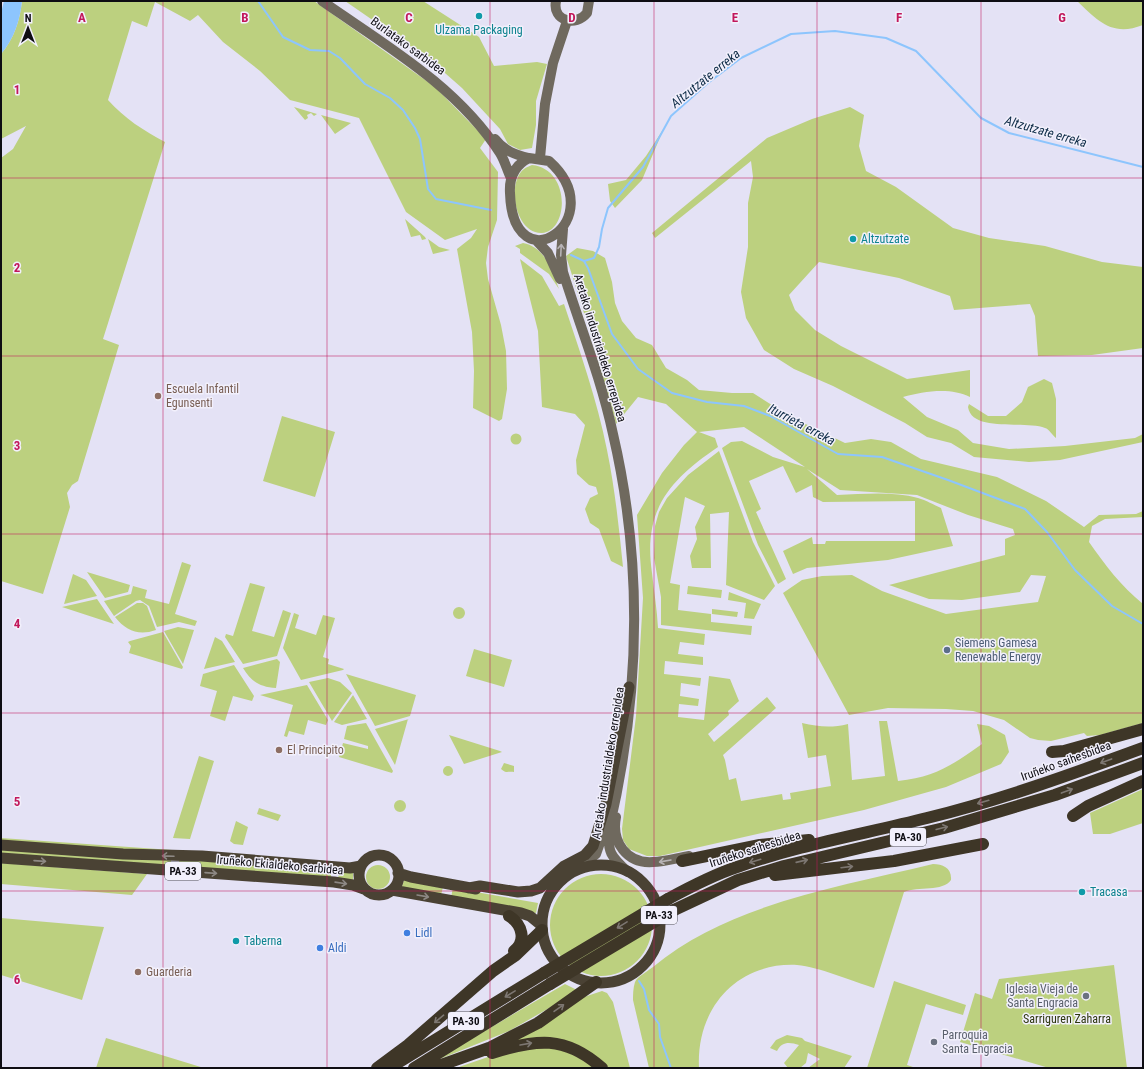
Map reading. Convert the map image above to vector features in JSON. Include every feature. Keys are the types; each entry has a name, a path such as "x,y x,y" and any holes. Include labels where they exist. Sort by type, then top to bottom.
{"highway":[{"path":"469,888 480,886 518,892 531,891 540,888 564,866 585,855 593,846 606,804 631,686"},
{"path":"1052,752 1064,751 1143,729"},
{"name":"Iruñeko saihesbidea","path":"389,1068 668,899 698,883 736,867 787,851 928,818 1031,789 1143,748"},
{"name":"Iruñeko saihesbidea","path":"414,1068 674,910 738,880 784,866 944,828 1055,795 1143,763"},
{"path":"1110,775 1143,766"},
{"path":"1073,816 1088,806 1143,781"},
{"path":"682,861 760,845 816,839 928,818"},
{"path":"674,910 771,876 894,861 983,844"},
{"name":"Iruñeko Ekialdeko sarbidea","path":"1,845 123,854 202,856 350,868 360,866"},
{"name":"PA-33","path":"360,866 368,859 378,855 392,860 398,873"},
{"name":"Iruñeko Ekialdeko sarbidea","path":"1,858 334,882 353,885 364,889"},
{"name":"PA-33","path":"594,865 606,866 628,872 642,882 651,892 657,904 660,917 660,931 657,944 647,963 632,976 624,980 606,985 576,976 564,969 554,959 547,947 541,927 542,910 547,896 554,886 565,876 577,869 594,865"},
{"path":"360,866 358,874 364,889"},
{"path":"392,890 396,885 398,873 411,877 529,899 547,896"},
{"name":"PA-33","path":"364,889 370,894 385,894 392,890 521,914 530,916 541,927"},
{"path":"454,901 468,908 509,916 516,921 521,930 521,942 518,948 480,978 454,1006"},
{"path":"377,1068 408,1045 493,972 516,955 541,927"},
{"path":"433,1068 489,1048 538,1023 596,982"},
{"path":"449,1068 505,1049 536,1042 560,1043 570,1046 588,1056 602,1068"}],"main road":[{"name":"Burlatako sarbidea","path":"322,1 436,81 492,141 511,178"},
{"name":"Burlatako sarbidea","path":"331,1 440,79 497,142 516,156 534,158"},
{"path":"556,1 556,10 558,15 567,21 578,21 584,18 589,8 589,1"},
{"path":"534,158 553,63 567,21"},
{"path":"534,158 549,161 557,168 565,179 570,193 571,206 563,229 547,240 536,240 527,237 520,232 516,225 510,203 511,178 520,162 534,158"},
{"name":"Aretako industrialdeko errepidea","path":"563,229 561,256 562,272 602,390 613,434 628,509 634,576 635,624 627,737 609,829 608,845 614,860 628,872"},
{"name":"Aretako industrialdeko errepidea","path":"536,240 548,253 558,271 598,391 612,445 625,520 630,577 631,686 624,736 602,842 596,854 577,869"},
{"path":"631,686 635,703 615,821 616,837 619,846 628,855 639,862 652,862 703,853"}],"green space":[{"path":"22,1 314,1 435,87 486,139 480,148 498,172 497,220 488,247 486,263 488,279 501,325 506,351 507,389 502,419 499,421 473,408 474,371 472,332 457,249 471,238 477,229 445,240 406,212 359,118 290,100 260,71 223,42 198,15 190,21 155,2 147,27 132,21 108,100 135,124 165,142 103,339 119,345 78,481 72,485 67,493 70,507 43,594 1,581 1,158 13,149 26,126 1,139 1,54 6,48 16,29"},
{"path":"345,1 423,1 479,37 494,66 537,62 547,64 536,101 536,125 532,148 520,150 508,144 500,129 462,88 429,59"},
{"path":"1077,1 1143,1 1143,25 1123,29 1114,28 1099,21"},
{"path":"294,107 317,114 314,116 311,113 307,115 308,118 305,120"},
{"path":"850,107 864,115 859,146 866,171 896,187 953,228 989,238 1045,246 1102,262 1143,267 1143,348 1092,355 1038,356 1035,316 1030,304 954,310 950,296 899,278 819,262 789,295 795,310 815,330 841,346 907,379 970,370 970,397 954,392 937,391 903,397 927,417 958,430 973,443 1009,449 1065,446 1135,438 1143,434 1143,442 1060,460 1029,462 974,457 951,443 927,437 905,423 833,386 794,369 764,350 746,318 741,292 748,247 748,203 753,177 751,161 655,238 652,233 767,138 812,119"},
{"path":"321,115 351,123 335,134"},
{"path":"664,128 642,180 615,208 610,201 608,184 626,180 646,156"},
{"path":"532,165 545,169 554,177 562,200 561,212 557,222 551,230 542,233 533,231 525,225 516,207 515,185 518,176 525,168"},
{"path":"405,219 426,239 422,240 420,235 411,237"},
{"path":"428,239 439,247 450,250 433,254"},
{"path":"523,243 531,245 537,249 547,260 559,289 549,274 520,253 520,249 515,246"},
{"path":"577,248 593,251 605,258 612,282 615,303 622,321 636,338 652,345 666,368 687,380 699,390 753,393 789,416 845,443 871,439 891,442 921,459 997,477 1046,501 1084,527 1099,515 1136,514 1143,511 1143,517 1105,519 1092,526 1089,542 1114,575 1143,604 1143,723 1100,735 1087,736 1084,733 1051,741 1030,738 1004,720 973,711 888,708 849,715 783,593 802,580 822,576 852,575 882,591 946,614 1038,602 1046,576 1031,575 1020,592 962,600 929,599 889,585 1005,555 1005,539 1015,535 1013,529 968,515 917,495 840,490 807,469 837,495 899,494 927,501 941,508 953,546 888,560 807,568 793,574 783,551 812,537 813,544 825,544 826,541 915,541 915,501 823,502 813,497 812,485 796,493 783,466 749,481 761,509 756,512 786,579 778,584 758,545 722,448 731,442 742,441 773,457 805,467 744,427 699,432 715,438 718,447 685,472 673,485 663,500 656,515 651,532 650,551 658,628 705,634 704,645 680,642 678,654 703,657 703,665 665,661 664,674 701,678 700,686 681,683 680,696 699,699 698,706 679,704 678,717 704,720 709,676 730,679 739,701 728,711 729,715 708,734 714,742 767,697 776,708 723,755 729,780 736,778 741,801 782,794 783,800 791,799 790,793 831,786 826,755 808,758 802,723 825,726 848,724 852,780 885,776 879,721 887,721 898,781 923,776 943,769 982,744 977,724 989,726 1005,735 1009,752 1001,764 946,787 864,810 660,856 647,856 629,849 623,840 622,829 636,716 643,598 637,515 662,473 684,445 697,432 666,404 638,397 616,424 594,345 566,256"},
{"path":"520,259 542,276 559,306 564,304 593,394 603,431 615,494 623,567 611,561 599,529 590,523 585,509 590,498 598,494 596,487 589,485 577,474 576,460 585,425 575,414 542,407 538,331"},
{"path":"1044,379 1052,383 1056,399 1056,438 1046,429 1036,426 989,423 979,420 972,415 968,407 969,404 988,416 1006,416 1022,402 1028,387"},
{"path":"282,416 335,432 315,497 263,481"},
{"path":"516,433 520,435 522,439 520,443 516,445 512,443 510,439 512,435"},
{"path":"719,451 753,542 775,586 764,600 726,585 729,512 710,514 711,568 692,568 690,556 697,539 695,527 705,506 685,497 670,583 680,585 678,610 711,614 711,622 752,626 751,635 661,625 661,597 654,558 655,526 659,512 667,498 688,475"},
{"path":"182,562 191,565 175,614 197,621 195,626 179,622 157,627 149,606 140,600 136,601 114,616 104,601 131,594 133,586 147,590 145,598 169,604"},
{"path":"87,572 130,585 128,592 105,598"},
{"path":"73,574 86,580 97,596 64,604"},
{"path":"250,583 265,587 252,631 274,637 283,610 291,613 277,656 243,664 225,637 226,634 233,636"},
{"path":"688,586 722,590 721,598 687,594"},
{"path":"729,592 761,604 754,619 744,618 746,603 728,600"},
{"path":"97,599 114,624 62,607"},
{"path":"137,603 143,603 147,606 156,630 150,632 133,631 124,626 115,617"},
{"path":"459,607 463,609 465,613 463,617 459,619 455,617 453,613 455,609"},
{"path":"712,609 738,612 737,617 712,614"},
{"path":"294,613 299,615 295,628 316,635 323,615 335,618 323,657 329,659 328,664 344,669 343,670 301,680 283,648"},
{"path":"178,627 194,630 183,664 164,631"},
{"path":"163,632 183,667 182,669 129,653 131,646 128,642"},
{"path":"215,637 222,641 235,662 204,669"},
{"path":"474,649 512,660 504,687 466,676"},
{"path":"277,659 280,662 276,688 260,685 252,680 243,668"},
{"path":"234,665 254,696 252,701 233,696 225,721 210,716 217,691 200,686 203,674"},
{"path":"346,674 416,695 410,716 375,726"},
{"path":"328,678 340,682 352,693 332,721 309,682"},
{"path":"307,685 328,720 326,725 308,720 304,735 289,731 287,737 284,736 293,705 260,695"},
{"path":"353,695 367,719 342,725 334,722"},
{"path":"408,719 395,765 375,729"},
{"path":"366,723 393,771 392,773 339,757 343,743 368,749 368,746 344,739 347,726"},
{"path":"449,735 500,751 502,752 464,764"},
{"path":"199,756 214,761 190,839 173,838"},
{"path":"504,763 514,766 514,772 503,771 501,769"},
{"path":"448,766 453,771 448,776 443,771"},
{"path":"1143,789 1143,823 1110,834 1093,834 1090,813"},
{"path":"400,800 404,802 406,806 404,810 400,812 396,810 394,806 396,802"},
{"path":"259,808 281,815 278,821 257,814"},
{"path":"236,821 248,827 243,845 234,844 230,841"},
{"path":"1,838 172,850 172,853 1,842"},
{"path":"1,849 171,859 171,867 1,855"},
{"path":"179,859 331,870 331,879 179,867"},
{"path":"1,863 147,874 132,895 1,884"},
{"path":"933,864 946,868 950,872 951,880 942,886 904,892 874,988 806,966 775,966 756,972 738,981 724,993 713,1009 704,1027 700,1047 699,1068 649,1068 633,1000 634,984 640,976 683,945 715,928 786,900"},
{"path":"378,865 386,869 390,877 386,885 378,889 370,885 366,877 370,869"},
{"path":"339,871 353,872 353,881 338,880"},
{"path":"601,874 621,878 637,889 648,905 652,925 648,945 637,961 621,972 601,976 581,972 565,961 554,945 550,925 554,905 565,889 581,878"},
{"path":"404,880 443,887 441,895 401,889"},
{"path":"453,888 538,903 536,913 451,897"},
{"path":"1,918 104,927 82,1000 1,975"},
{"name":"Sarriguren Zaharra","path":"1114,965 1127,1068 1049,1068 960,1042 975,993 992,999 999,979"},
{"path":"894,981 966,1005 963,1015 926,1004 907,1065 916,1068 867,1068"},
{"path":"565,984 579,991 509,1031 430,1063"},
{"path":"602,991 607,993 613,1002 630,1068 605,1068 577,1045 500,1046 584,997"},
{"path":"787,1035 802,1038 805,1041 852,1056 844,1068 808,1068 820,1059 808,1053 806,1063 800,1068 788,1068 784,1063 799,1045 786,1043 781,1045 777,1051 770,1048 776,1040"},
{"path":"106,1038 204,1068 96,1068"},
{"path":"558,1046 597,1068 456,1068 488,1057 525,1047"}],"water":[{"path":"4,1 22,1 16,29 6,48 1,54 1,13"}],"waterway":[{"name":"Iturrieta erreka","path":"258,1 283,37 310,50 329,51 340,58 365,84 390,98 403,110 415,128 420,139 428,189 436,199 491,210"},
{"name":"Altzutzate erreka","path":"584,261 594,258 599,247 608,208 643,167 671,116 708,83 741,58 791,34 835,31 886,38 916,51 981,118 1009,133 1143,167"},
{"name":"Iturrieta erreka","path":"571,255 584,261 588,268 612,334 638,369 672,393 707,402 744,406 770,416 838,454 882,457 1025,509 1047,532 1075,570 1112,606 1143,624"},
{"path":"639,981 644,989 649,1010 659,1024 660,1037 671,1068"}],"place":[{"name":"Ulzama Packaging","path":"479,16"},
{"name":"Altzutzate","path":"853,239"},
{"name":"Escuela Infantil Egunsenti","path":"158,396"},
{"name":"Siemens Gamesa Renewable Energy","path":"947,650"},
{"name":"El Principito","path":"279,750"},
{"name":"Tracasa","path":"1082,892"},
{"name":"Lidl","path":"407,933"},
{"name":"Taberna","path":"236,941"},
{"name":"Aldi","path":"320,948"},
{"name":"Guarderia","path":"138,972"},
{"name":"Iglesia Vieja de Santa Engracia","path":"1086,996"},
{"name":"Parroquia Santa Engracia","path":"934,1042"}]}
